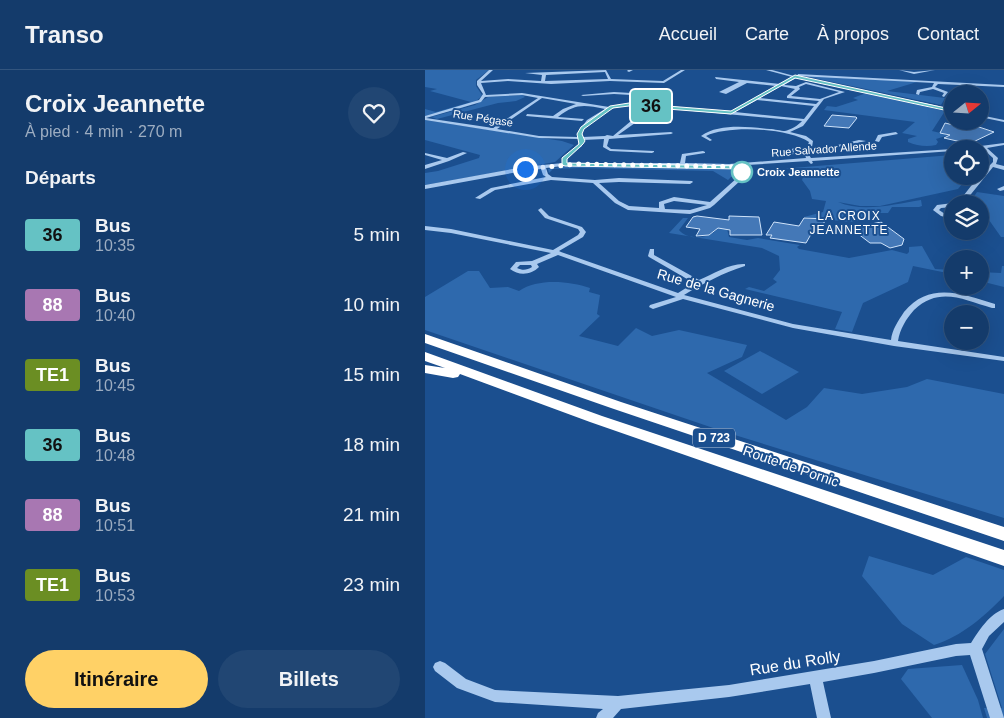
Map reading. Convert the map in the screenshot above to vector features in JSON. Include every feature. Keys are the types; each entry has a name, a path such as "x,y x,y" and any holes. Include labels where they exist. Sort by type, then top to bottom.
{"highway":[{"name":"Route de Pornic","path":"425,338 616,405 1004,534"},
{"name":"Route de Pornic","path":"425,356 513,389 1004,558"},
{"path":"425,369 449,373 493,388 513,389"}],"street":[{"path":"479,82 491,70"},
{"path":"527,73 544,74 604,70 609,80"},
{"path":"479,82 508,80 543,82 609,80 667,82 683,70"},
{"path":"768,70 944,108"},
{"path":"772,70 797,76"},
{"path":"901,70 914,73 933,70"},
{"path":"914,73 915,80"},
{"path":"543,82 544,74"},
{"path":"724,113 735,112 797,76 810,74 1004,86"},
{"path":"716,78 796,88 806,83 843,92 822,99 801,125 788,131"},
{"path":"479,82 485,96"},
{"path":"744,82 726,93 721,92 744,82"},
{"path":"933,88 937,82"},
{"path":"796,88 799,88 787,96 831,100 843,97 835,94"},
{"path":"918,94 919,91 933,88 944,91"},
{"path":"634,105 654,91"},
{"path":"583,95 614,93 648,95"},
{"path":"425,118 472,105 485,96 522,94 608,108"},
{"path":"555,117 564,110 607,94"},
{"path":"493,130 542,98"},
{"path":"756,99 816,105"},
{"path":"789,119 801,104"},
{"path":"565,165 565,158 580,145 580,132 585,126 608,108 619,105 805,120"},
{"path":"527,115 583,120"},
{"name":"Rue Pégase","path":"425,118 580,145"},
{"path":"615,136 633,122 649,118"},
{"path":"989,118 1004,121"},
{"path":"711,140 704,138 704,134 721,130 788,131 803,135 809,139 811,142 807,156 810,162"},
{"name":"Rue Pégase","path":"539,137 581,139 671,133"},
{"path":"778,151 791,154 794,152 792,150 794,149 832,148 847,142 877,141 878,137 896,133"},
{"path":"607,136 605,147 610,150 652,152"},
{"path":"989,148 1004,144"},
{"path":"989,149 1004,148"},
{"path":"682,166 684,155 703,152"},
{"path":"425,167 465,153"},
{"name":"Rue Salvador Allende","path":"425,187 565,165 745,166 944,153"},
{"path":"967,195 996,158 989,153"},
{"path":"425,154 447,160"},
{"path":"992,165 1004,168"},
{"path":"595,182 622,206 639,210 693,212 705,209 712,204 739,179 745,166"},
{"path":"543,167 546,175 551,178"},
{"path":"478,198 493,189 551,178 595,182 619,180 690,182"},
{"path":"662,211 661,203 669,200 712,204"},
{"path":"944,206 936,209 940,214 944,215"},
{"path":"533,263 556,252 581,236 583,232 580,228 547,217 541,210"},
{"name":"Rue de la Gagnerie","path":"425,228 451,231 556,252 681,296 793,326 894,344 1004,359"},
{"path":"652,250 651,256 699,283"},
{"path":"653,307 681,296 699,283 724,271 743,265"},
{"path":"894,344 896,330 905,315 922,301 937,295 962,296 992,306"},
{"path":"997,718 975,649 985,632 1004,614"},
{"name":"Rue du Rolly","path":"440,667 462,684 495,696 618,704 729,691 874,667 948,651 975,649"},
{"path":"815,677 824,718"},
{"path":"603,718 618,704"}],"shaded area":[{"path":"425,70 489,70 476,80 476,86 482,95 477,100 456,110 425,116 425,109 436,112 471,102 430,91 437,89 425,87"},
{"path":"807,75 917,82 887,91 944,98 944,100 941,105 809,77"},
{"path":"866,93 944,111 932,131 949,135 936,139 938,142 936,145 918,145 908,142 908,139 917,136 902,133 915,122 824,110 827,106 836,107 858,100 853,98"},
{"path":"522,95 525,97 516,101 498,103 437,119 431,117 475,105 488,97"},
{"path":"425,120 562,141 574,145 555,162 425,185 425,173 438,171 479,158 480,155 425,140"},
{"path":"944,156 944,185 961,185 958,189 881,206 921,200 922,206 892,207 888,213 864,213 868,219 850,222 804,217 823,212 826,201 812,199 810,191 802,180 806,168 780,169","holes":["838,202 860,206 879,206 858,207"]},
{"path":"573,165 731,169 739,174 728,180 713,171 580,168 553,169 549,173 548,169"},
{"path":"977,192 1004,196 1004,237 1001,237 989,220 989,195 975,195"},
{"path":"683,218 688,218 679,230 687,236 669,233"},
{"path":"718,228 727,229 729,237 747,240 758,238 800,245 797,247 799,249 849,258 892,250 907,254 909,247 922,246 935,269 944,270 944,272 913,266 908,282 863,303 852,332 835,329 842,312 745,289 749,287 764,291 777,282 773,279 780,270 779,256 762,248 695,237 705,236"},
{"path":"1002,266 1004,266 1004,287 989,283 989,272 1001,273"},
{"path":"468,271 479,271 490,288 508,287 519,291 544,282 563,282 590,288 589,292 600,295 597,314 600,316 579,336 618,346 636,328 652,336 679,330 747,345 742,357 707,373 786,420 807,407 824,388 862,394 907,387 927,379 1004,394 1004,518 725,432 425,330 425,297"},
{"path":"760,351 799,372 762,394 724,371"},
{"path":"869,556 933,575 966,557 1004,570 1004,596 972,625 934,645 902,624 862,576"},
{"path":"1004,629 1004,718 987,718 984,708 1002,708 985,654"},
{"path":"962,665 978,700 983,718 932,718 901,679 908,669"}],"building":[{"path":"832,115 857,118 849,128 824,126"},
{"path":"944,125 944,130 988,130 994,132 977,140 953,140 944,138 950,135 940,133"},
{"path":"729,216 759,217 762,235 730,235 730,230 718,228 709,235 696,236 700,229 686,227 693,217 729,220"},
{"path":"804,218 826,219 821,228 814,229 806,243 770,238 772,235 766,235 774,222 799,226"},
{"path":"881,222 904,239 902,245 890,248 881,243 870,243 853,230 860,229 857,227"}],"bus line":[{"name":"36","path":"739,179 745,167 565,165 564,159 581,144 580,134 582,128 608,108 629,104 724,113 735,112 795,77 944,108"}],"place":[{"name":"Croix Jeannette","path":"742,172"}],"district":[{"name":"LA CROIX JEANNETTE","path":"849,223"}],"route":[{"path":"525,169 587,164 745,167 742,172"}]}
